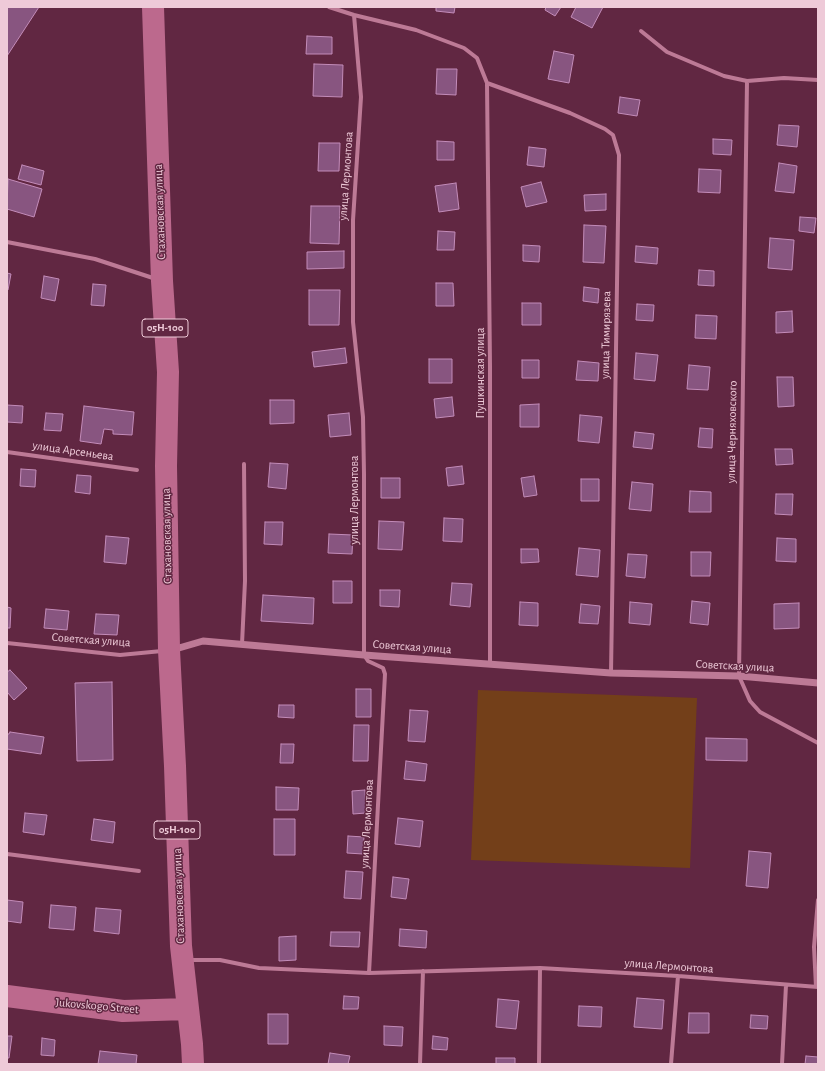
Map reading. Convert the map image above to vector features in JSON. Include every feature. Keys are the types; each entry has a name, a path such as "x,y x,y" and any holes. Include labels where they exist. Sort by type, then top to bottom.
{"main road":[{"name":"Стахановская улица","path":"153,7 162,281 168,372 166,466 169,650 182,961 193,1064"},
{"name":"Jukovskogo Street","path":"7,996 123,1011 187,1009"}],"street":[{"path":"329,7 354,15 416,30 464,48 477,58 487,83"},
{"name":"улица Лермонтова","path":"354,15 361,97 353,220 353,322 363,424 364,655 368,661 383,668 385,674 369,973"},
{"path":"641,31 667,52 724,76 747,81 784,78 818,80"},
{"name":"улица Черняховского","path":"747,81 739,676 750,701 760,712 818,743"},
{"name":"Пушкинская улица","path":"487,83 490,366 490,664"},
{"name":"улица Тимирязева","path":"487,83 570,113 605,129 613,136 619,154 611,673"},
{"path":"7,242 95,259 162,281"},
{"name":"улица Арсеньева","path":"7,452 137,470"},
{"path":"242,644 244,581 244,464"},
{"name":"Советская улица","path":"7,643 120,655 169,650 204,641 364,655 611,673 739,676 818,683"},
{"path":"7,854 140,871"},
{"path":"817,987 814,947 818,900"},
{"name":"улица Лермонтова","path":"182,961 205,959 220,960 259,968 369,973 540,968 678,976 817,987"},
{"path":"539,1064 540,968"},
{"path":"420,1064 423,971"},
{"path":"671,1064 678,976"},
{"path":"782,1064 786,985"}],"shaded area":[{"path":"478,690 697,698 690,868 471,860"}],"building":[{"path":"7,7 39,7 7,56"},
{"path":"436,7 455,7 454,13 436,11"},
{"path":"546,7 561,7 555,16 545,10"},
{"path":"576,7 603,7 592,28 571,17"},
{"path":"307,36 332,37 332,54 306,54"},
{"path":"554,51 574,55 569,83 548,79"},
{"path":"314,64 343,65 342,97 313,96"},
{"path":"437,69 457,69 456,95 436,94"},
{"path":"620,97 640,100 637,116 618,113"},
{"path":"779,125 799,126 797,147 777,145"},
{"path":"713,139 732,140 731,155 713,154"},
{"path":"437,141 454,142 454,160 437,160"},
{"path":"319,143 340,143 339,171 318,171"},
{"path":"529,147 546,149 544,167 527,165"},
{"path":"779,163 797,166 794,193 775,191"},
{"path":"22,165 44,171 41,185 18,179"},
{"path":"699,169 721,170 720,193 698,192"},
{"path":"8,179 42,189 34,217 7,209"},
{"path":"541,182 547,202 526,207 521,187"},
{"path":"456,183 459,209 439,212 435,186"},
{"path":"606,194 606,210 585,211 584,195"},
{"path":"311,206 340,206 339,244 310,243"},
{"path":"800,217 816,218 814,233 799,231"},
{"path":"584,225 606,226 604,263 583,262"},
{"path":"438,231 455,232 454,250 437,250"},
{"path":"770,238 794,240 792,270 768,268"},
{"path":"523,245 540,246 539,262 523,261"},
{"path":"636,246 658,248 657,264 635,262"},
{"path":"344,251 344,268 307,269 307,252"},
{"path":"699,270 714,271 714,286 698,285"},
{"path":"7,273 11,274 8,290 7,290"},
{"path":"44,276 59,279 55,301 41,298"},
{"path":"436,283 453,283 454,306 436,306"},
{"path":"93,284 106,285 104,306 91,305"},
{"path":"584,287 599,289 598,303 583,301"},
{"path":"309,290 340,290 339,325 309,325"},
{"path":"522,303 541,303 541,325 522,325"},
{"path":"637,304 654,305 653,321 636,320"},
{"path":"792,311 793,332 776,333 776,312"},
{"path":"696,315 717,316 716,339 695,338"},
{"path":"345,348 347,363 314,367 312,352"},
{"path":"636,353 658,355 655,381 634,379"},
{"path":"429,359 452,359 452,383 429,383"},
{"path":"522,360 539,360 539,378 522,378"},
{"path":"578,361 599,363 598,381 576,380"},
{"path":"689,365 710,367 708,390 687,389"},
{"path":"777,377 793,377 794,406 778,407"},
{"path":"452,397 454,416 436,418 434,399"},
{"path":"270,400 294,400 294,423 270,424"},
{"path":"539,404 539,427 520,427 520,405"},
{"path":"7,405 23,406 22,423 7,422"},
{"path":"84,406 134,412 132,435 113,434 113,430 104,429 101,444 80,441"},
{"path":"46,413 63,414 61,431 44,430"},
{"path":"349,413 351,435 330,437 328,415"},
{"path":"580,415 602,417 599,443 578,441"},
{"path":"700,428 713,429 712,448 698,447"},
{"path":"635,432 654,434 652,449 633,447"},
{"path":"775,449 792,449 793,464 776,465"},
{"path":"270,463 288,464 286,489 268,487"},
{"path":"462,466 464,484 448,486 446,468"},
{"path":"21,469 36,470 35,487 20,486"},
{"path":"77,475 91,476 90,494 75,492"},
{"path":"534,476 537,495 524,497 521,478"},
{"path":"381,478 400,478 400,498 381,498"},
{"path":"581,479 599,479 599,501 581,501"},
{"path":"632,482 653,484 651,511 629,509"},
{"path":"690,491 711,492 711,512 689,512"},
{"path":"776,494 793,494 792,515 775,514"},
{"path":"444,518 463,519 462,542 443,541"},
{"path":"379,521 404,522 402,550 378,549"},
{"path":"265,522 283,522 282,545 264,544"},
{"path":"329,534 353,535 352,554 328,553"},
{"path":"106,536 129,538 126,564 104,562"},
{"path":"777,538 796,539 796,562 776,561"},
{"path":"579,548 600,550 598,577 576,575"},
{"path":"521,549 538,549 539,562 521,563"},
{"path":"691,552 711,552 710,576 691,576"},
{"path":"628,554 647,555 645,578 626,576"},
{"path":"333,581 352,581 352,603 333,603"},
{"path":"452,583 472,584 470,607 450,605"},
{"path":"380,590 400,590 399,607 380,606"},
{"path":"263,595 314,598 313,624 261,621"},
{"path":"692,601 710,603 708,625 690,623"},
{"path":"520,602 538,603 538,626 519,625"},
{"path":"630,602 652,604 650,625 629,623"},
{"path":"799,603 799,628 774,629 774,604"},
{"path":"581,604 600,606 598,624 579,623"},
{"path":"7,607 11,608 10,628 7,628"},
{"path":"46,609 69,611 67,630 44,628"},
{"path":"96,614 119,615 117,635 94,634"},
{"path":"10,670 27,688 14,700 7,692 7,672"},
{"path":"112,682 113,760 77,761 75,683"},
{"path":"356,689 371,689 371,717 356,717"},
{"path":"279,705 294,705 294,718 278,717"},
{"path":"410,710 428,711 425,742 408,741"},
{"path":"354,725 369,725 368,761 353,761"},
{"path":"10,732 44,737 41,754 7,749 7,734"},
{"path":"706,738 747,739 747,761 706,760"},
{"path":"281,744 294,744 293,763 280,763"},
{"path":"406,761 427,764 425,781 404,779"},
{"path":"276,787 299,788 298,810 276,810"},
{"path":"365,790 366,813 353,814 352,791"},
{"path":"25,813 47,815 44,835 23,832"},
{"path":"398,818 423,821 420,847 395,844"},
{"path":"94,819 115,822 113,843 91,840"},
{"path":"274,819 295,819 295,855 274,855"},
{"path":"348,836 364,837 363,854 347,853"},
{"path":"749,851 771,853 768,888 746,886"},
{"path":"346,871 363,872 361,899 344,898"},
{"path":"393,877 409,879 406,899 391,897"},
{"path":"7,900 23,902 21,923 7,921"},
{"path":"51,905 76,907 74,930 49,928"},
{"path":"96,908 121,910 119,934 94,931"},
{"path":"400,929 427,931 426,948 399,946"},
{"path":"331,932 360,932 359,947 330,946"},
{"path":"296,936 296,960 279,961 279,937"},
{"path":"344,996 359,997 358,1009 343,1009"},
{"path":"637,998 664,1000 662,1029 634,1027"},
{"path":"498,999 519,1001 516,1029 496,1027"},
{"path":"579,1006 602,1007 601,1027 578,1026"},
{"path":"689,1013 709,1013 709,1033 688,1033"},
{"path":"268,1014 288,1014 288,1044 268,1044"},
{"path":"751,1015 768,1016 767,1029 750,1028"},
{"path":"384,1026 403,1027 402,1046 384,1045"},
{"path":"7,1036 12,1036 9,1058 7,1058"},
{"path":"433,1036 448,1038 447,1050 432,1049"},
{"path":"42,1038 55,1040 54,1056 41,1055"},
{"path":"100,1051 137,1055 136,1064 98,1064"},
{"path":"330,1053 350,1056 348,1064 328,1064"},
{"path":"806,1056 818,1057 818,1064 805,1064"},
{"path":"496,1058 515,1058 515,1064 496,1064"}]}
